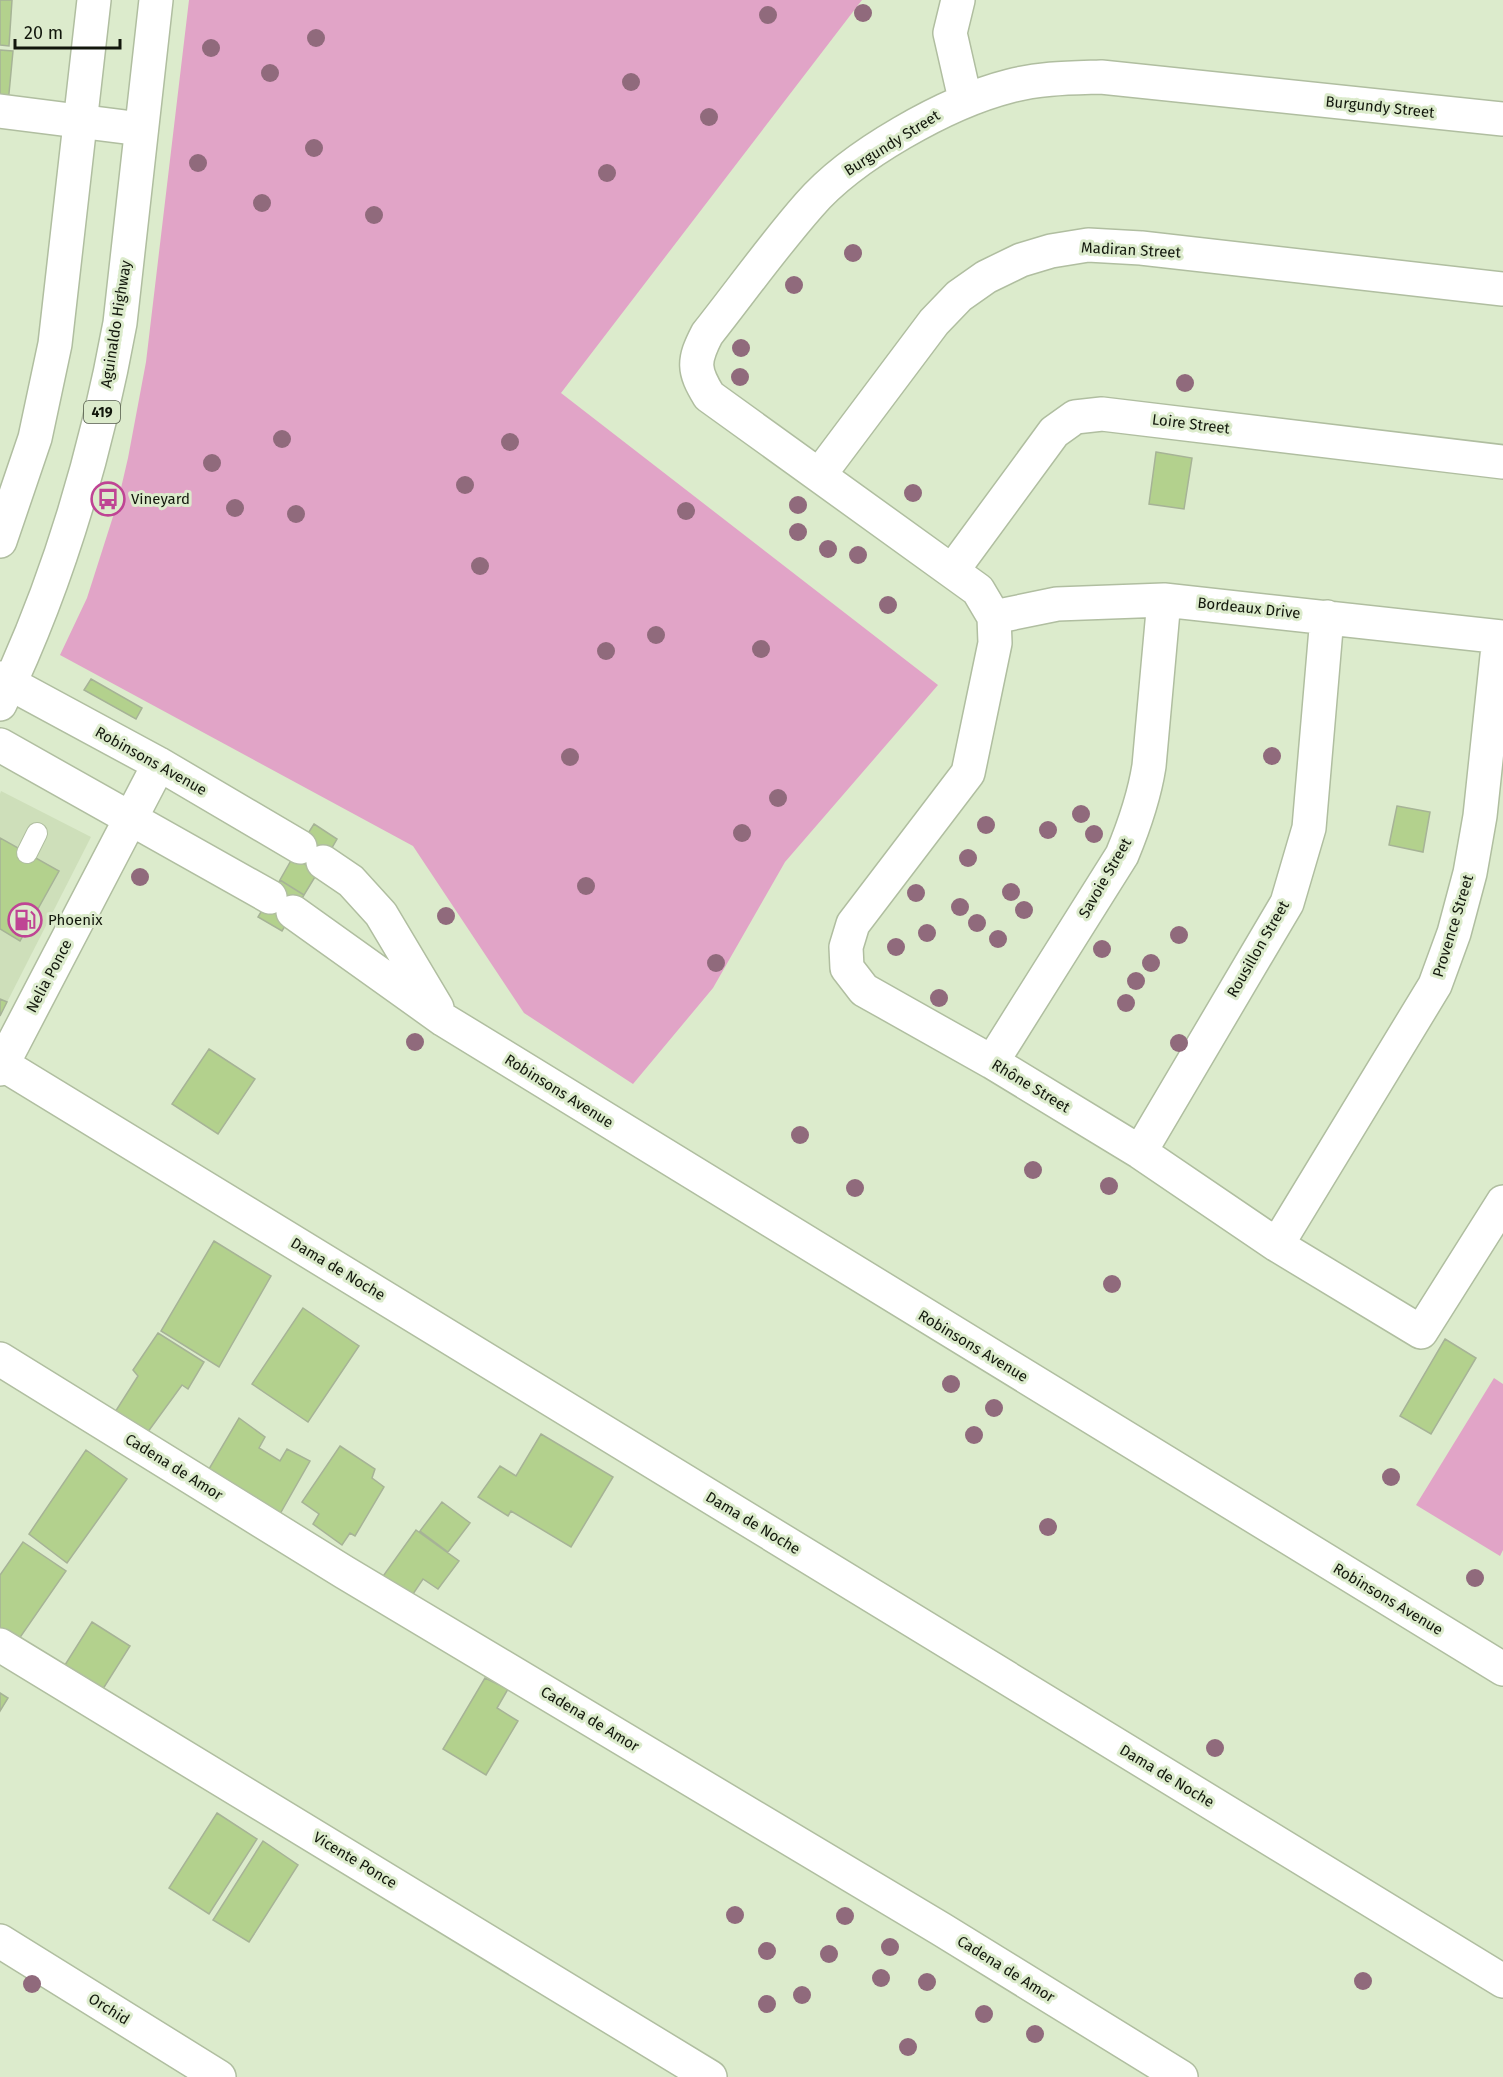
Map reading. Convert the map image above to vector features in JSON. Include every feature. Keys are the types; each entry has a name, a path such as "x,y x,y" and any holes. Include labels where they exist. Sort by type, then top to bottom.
{"main road":[{"path":"0,541 35,438 56,344 94,0"},
{"name":"Aguinaldo Highway","path":"3,689 61,557 100,418 120,323 156,0"},
{"path":"958,0 950,33 965,99"},
{"name":"Burgundy Street","path":"994,617 978,590 709,396 697,376 697,354 707,334 810,204 838,177 877,150 965,99 1012,85 1056,79 1101,77 1503,119"},
{"path":"0,111 141,129"},
{"name":"Madiran Street","path":"820,474 934,322 959,296 986,277 1021,260 1051,251 1088,245 1141,248 1503,288"},
{"name":"Loire Street","path":"952,570 1054,432 1075,417 1102,414 1503,462"},
{"name":"Bordeaux Drive","path":"994,617 1058,604 1164,600 1501,637"},
{"name":"Savoie Street","path":"992,1062 1122,855 1136,823 1146,789 1149,766 1164,600"},
{"name":"Rhône Street","path":"994,617 995,643 968,773 853,924 846,947 847,968 864,990 992,1062 1140,1152 1278,1245 1421,1332 1503,1202"},
{"name":"Rousillon Street","path":"1140,1152 1287,903 1309,828 1327,617"},
{"name":"Provence Street","path":"1278,1245 1435,985 1454,933 1470,873 1480,816 1501,637"},
{"name":"Robinsons Avenue","path":"3,689 159,764 351,881 381,914 444,1020"},
{"name":"Robinsons Avenue","path":"0,745 281,905 444,1020 1503,1669"},
{"name":"Nelia Ponce","path":"1,1066 108,866 159,764"},
{"name":"Dama de Noche","path":"1,1066 1503,1981"},
{"name":"Cadena de Amor","path":"0,1359 344,1572 931,1923 1181,2077"},
{"name":"Vicente Ponce","path":"0,1645 710,2077"},
{"name":"Orchid","path":"0,1941 219,2077"}],"lane":[{"path":"27,853 37,833"}],"shaded area":[{"path":"189,0 862,0 561,393 938,685 785,862 713,988 633,1084 524,1013 413,846 60,655 87,598 118,501 128,458 146,362"},
{"name":"Phoenix","path":"1,791 91,837 0,1016 0,794"},
{"path":"1494,1378 1503,1384 1503,1550 1500,1556 1416,1505"}],"building":[{"path":"0,0 12,0 9,46 0,45"},
{"path":"0,50 13,51 8,104 0,103"},
{"path":"1156,452 1192,458 1184,509 1149,504"},
{"path":"91,679 142,708 136,719 84,690"},
{"path":"1397,806 1430,812 1423,852 1389,845"},
{"path":"314,824 337,839 318,872 293,857"},
{"path":"0,838 59,871 20,941 0,929"},
{"path":"293,857 318,872 304,895 280,880"},
{"path":"280,880 304,895 282,931 258,917"},
{"path":"0,999 7,1002 0,1016"},
{"path":"209,1049 255,1079 218,1134 172,1104"},
{"path":"214,1241 271,1276 219,1367 161,1331"},
{"path":"303,1308 359,1346 308,1422 252,1384"},
{"path":"158,1333 204,1362 188,1389 182,1385 142,1440 110,1420 138,1376 133,1370"},
{"path":"1445,1339 1476,1358 1431,1434 1400,1416"},
{"path":"239,1418 265,1437 259,1448 280,1461 287,1449 310,1461 276,1521 206,1474"},
{"path":"541,1434 613,1477 571,1547 511,1511 508,1516 478,1497 500,1466 516,1476"},
{"path":"340,1446 375,1469 372,1478 384,1487 355,1536 350,1533 342,1545 313,1524 319,1514 302,1502"},
{"path":"86,1450 127,1479 67,1563 29,1534"},
{"path":"442,1502 470,1523 448,1552 420,1531"},
{"path":"416,1530 459,1561 438,1589 423,1579 409,1600 381,1579"},
{"path":"23,1542 66,1571 12,1649 0,1640 0,1575"},
{"path":"92,1622 130,1646 96,1700 58,1676"},
{"path":"485,1678 508,1689 497,1708 518,1721 486,1775 443,1749"},
{"path":"0,1693 8,1698 0,1711"},
{"path":"217,1813 257,1839 209,1914 169,1888"},
{"path":"263,1841 298,1865 249,1942 213,1920"}],"place":[{"name":"Vineyard","path":"108,499"},
{"name":"Phoenix","path":"25,920"}]}
